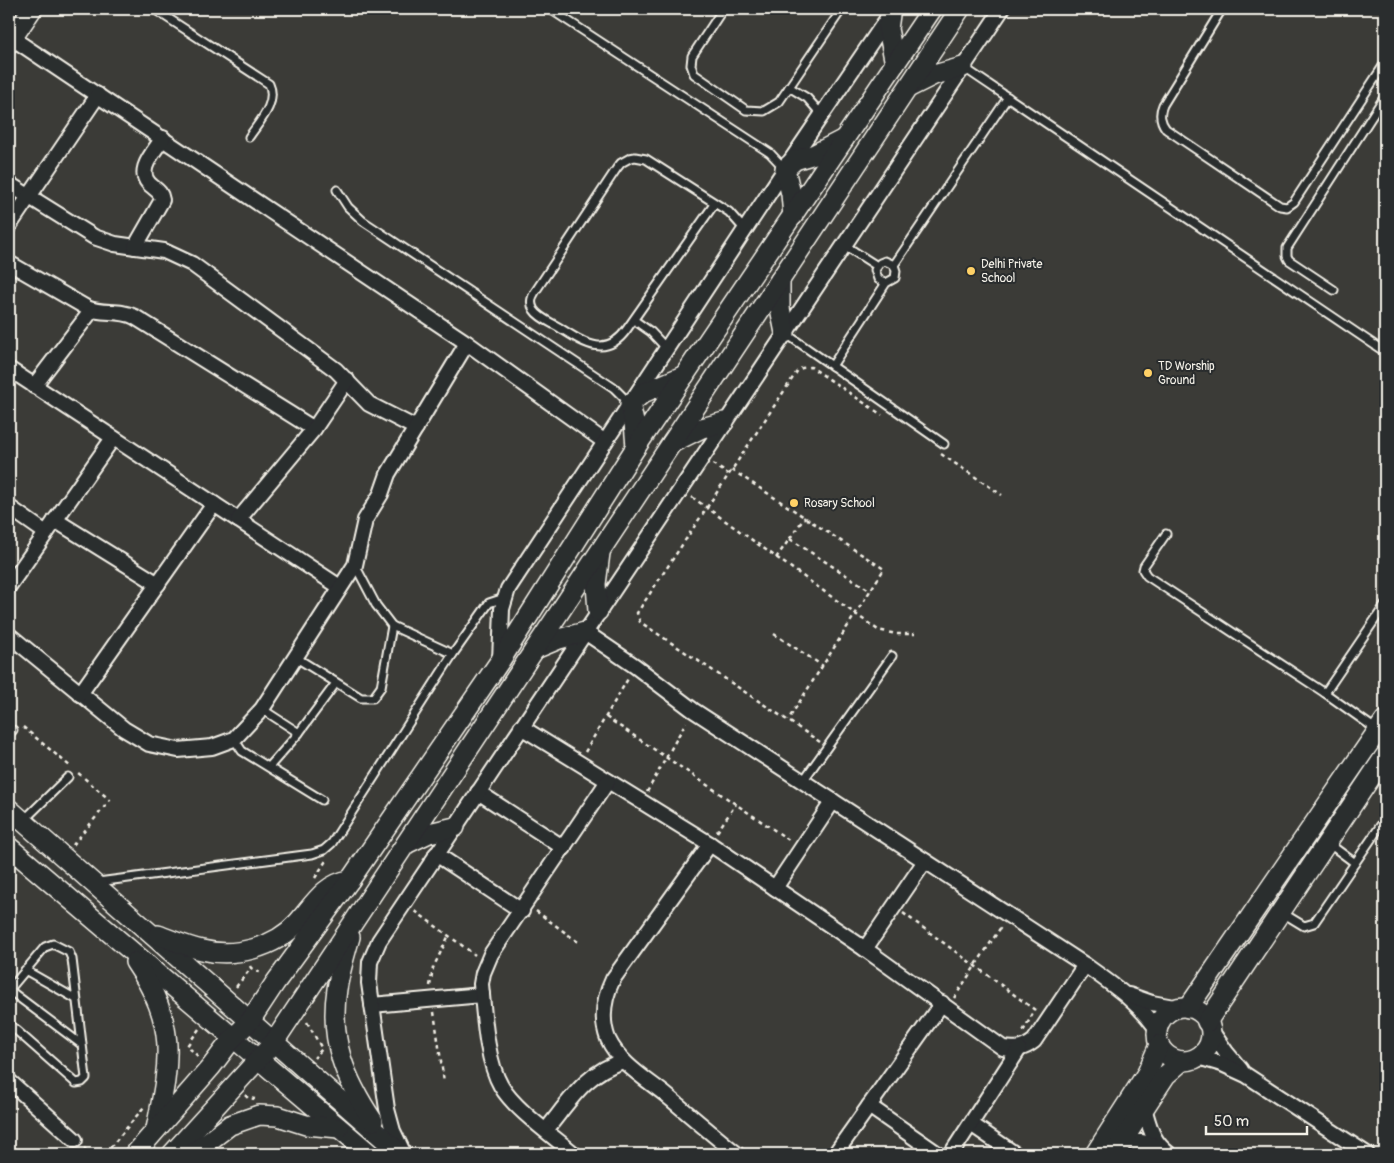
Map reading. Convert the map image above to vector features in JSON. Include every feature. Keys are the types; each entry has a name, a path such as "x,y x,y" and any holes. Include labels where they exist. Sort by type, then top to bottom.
{"main road":[{"path":"11,40 32,9"},
{"path":"135,1154 233,1038 250,1021 275,983 350,880 500,661 636,447 932,9"},
{"path":"172,1154 235,1087 257,1058 274,1042 960,9"},
{"path":"892,12 888,28 895,64"},
{"path":"906,89 934,74 963,67"},
{"path":"793,216 791,194 785,170 795,160 815,154 845,138"},
{"path":"780,280 780,308 785,333"},
{"path":"636,447 630,404 643,393 686,375"},
{"path":"671,443 702,428 724,422"},
{"path":"598,611 596,584 601,547"},
{"path":"535,649 559,639 585,632"},
{"path":"1184,1008 1382,725"},
{"path":"1209,1026 1281,912 1385,756"},
{"path":"16,816 402,1154"},
{"path":"404,845 429,833 454,827"},
{"path":"9,847 370,1154"},
{"path":"147,931 203,951 217,953 246,951 273,941 286,933 297,924 327,888 342,881 350,880"},
{"path":"353,923 337,988 335,1005 337,1040 341,1059 356,1095 386,1141"},
{"path":"124,945 146,977 154,994 165,1028 168,1064 156,1130"},
{"path":"1095,1154 1147,1073 1158,1037 1160,1022 1172,1010 1184,1008 1196,1010 1202,1015 1209,1026 1210,1040 1206,1050 1166,1075 1118,1148"},
{"path":"1158,1037 1165,1054 1172,1059 1190,1059"},
{"path":"192,1154 230,1125 259,1116 278,1116 306,1125 339,1128"}],"street":[{"path":"402,1154 387,1108 372,1006 369,973 374,951 521,726 1002,9"},
{"path":"500,661 504,598 508,589 745,230 892,12"},
{"path":"11,40 163,138 467,343 605,442"},
{"path":"9,226 98,95"},
{"path":"135,247 162,200 161,194 148,184 143,175 145,165 163,138"},
{"path":"9,184 94,237 115,244 164,251 192,264 347,380 369,404 416,428"},
{"path":"9,264 92,310 130,315 314,429"},
{"path":"34,386 92,310"},
{"path":"9,635 80,694 136,737 164,748 178,750 212,747 234,739 262,709 355,565 365,520 381,494 388,474 467,343"},
{"path":"9,369 340,587"},
{"path":"238,520 314,429 347,380"},
{"path":"9,586 113,438"},
{"path":"80,694 214,504"},
{"path":"9,507 46,533"},
{"path":"55,520 158,584"},
{"path":"585,632 635,666 693,710 1085,965 1126,994 1142,1011 1158,1037"},
{"path":"521,726 710,844 866,949 1003,1048 1015,1049 1027,1046 1040,1035 1085,965"},
{"path":"574,1154 509,1098 495,1075 489,1050 482,995 482,979 486,963 608,781"},
{"path":"478,792 564,848"},
{"path":"775,888 833,801"},
{"path":"710,844 614,980 604,1003 605,1028 609,1040 624,1061 738,1154"},
{"path":"436,854 524,908"},
{"path":"866,949 925,861"},
{"path":"1126,994 1152,1003 1184,1008"},
{"path":"372,1006 482,995"},
{"path":"835,1154 945,1006"},
{"path":"1209,1026 1226,1052 1245,1074"},
{"path":"951,1154 1015,1049"},
{"path":"1190,1059 1222,1064 1245,1074 1367,1154"},
{"path":"546,1130 586,1080 604,1068 624,1061"},
{"path":"9,1081 75,1140"},
{"path":"869,1106 938,1154"},
{"path":"1144,1108 1152,1134 1164,1150"},
{"path":"970,1124 1015,1154"},
{"path":"1118,1148 1142,1142 1164,1150"}],"lane":[{"path":"154,9 269,84 272,90 270,104 249,137"},
{"path":"550,9 770,153 785,170"},
{"path":"723,9 692,56 691,65 694,74 741,107 752,111 764,111 775,106 842,9"},
{"path":"1222,9 1163,105 1161,120 1166,129 1280,206 1288,207 1294,202 1385,63"},
{"path":"963,67 1385,352"},
{"path":"789,87 807,98 822,115"},
{"path":"1334,290 1292,262 1287,256 1287,248 1385,96"},
{"path":"832,366 886,283 896,275 894,265 1008,97"},
{"path":"715,203 623,335 611,344 597,346 583,342 539,315 533,309 532,300 535,292 617,168 625,160 635,157 646,159 689,186 729,212 745,230"},
{"path":"337,190 348,207 363,221 614,388 630,404"},
{"path":"844,245 877,266"},
{"path":"877,266 885,261 894,265"},
{"path":"877,266 876,275 881,282 886,283"},
{"path":"634,320 651,332 666,349"},
{"path":"785,333 944,444"},
{"path":"1166,534 1144,566 1144,573 1147,576 1325,693 1382,725"},
{"path":"355,565 376,605 392,626 453,654"},
{"path":"92,882 312,854 324,850 332,843 453,654 489,603 504,598"},
{"path":"1325,693 1385,605"},
{"path":"295,656 362,698 373,698 382,688 392,626"},
{"path":"803,782 892,656"},
{"path":"269,767 300,733 336,683"},
{"path":"262,709 300,733"},
{"path":"234,739 242,751 322,800"},
{"path":"16,816 68,776"},
{"path":"1281,912 1301,925 1312,925 1385,819"},
{"path":"1327,842 1355,863"},
{"path":"9,1024 76,1083 82,1082 86,1078 72,959 69,952 53,944 45,947 9,990 81,1044"},
{"path":"25,970 76,999"}],"path":[{"path":"828,747 638,620 638,610 795,374 802,368 811,367 815,369 888,419"},
{"path":"937,452 1002,495"},
{"path":"702,456 728,474"},
{"path":"732,470 884,569 788,720"},
{"path":"680,489 878,630 916,634"},
{"path":"776,558 805,517"},
{"path":"790,539 871,591"},
{"path":"774,634 823,666"},
{"path":"579,762 635,666"},
{"path":"642,801 693,710"},
{"path":"606,717 801,849"},
{"path":"710,844 736,804"},
{"path":"404,903 486,963"},
{"path":"894,906 1035,1010 1015,1049"},
{"path":"524,908 578,942"},
{"path":"945,1006 975,966 1008,915"},
{"path":"105,1154 145,1105"}],"place":[{"name":"Delhi Private School","path":"971,271"},
{"name":"TD Worship Ground","path":"1148,373"},
{"name":"Rosary School","path":"794,503"}]}
